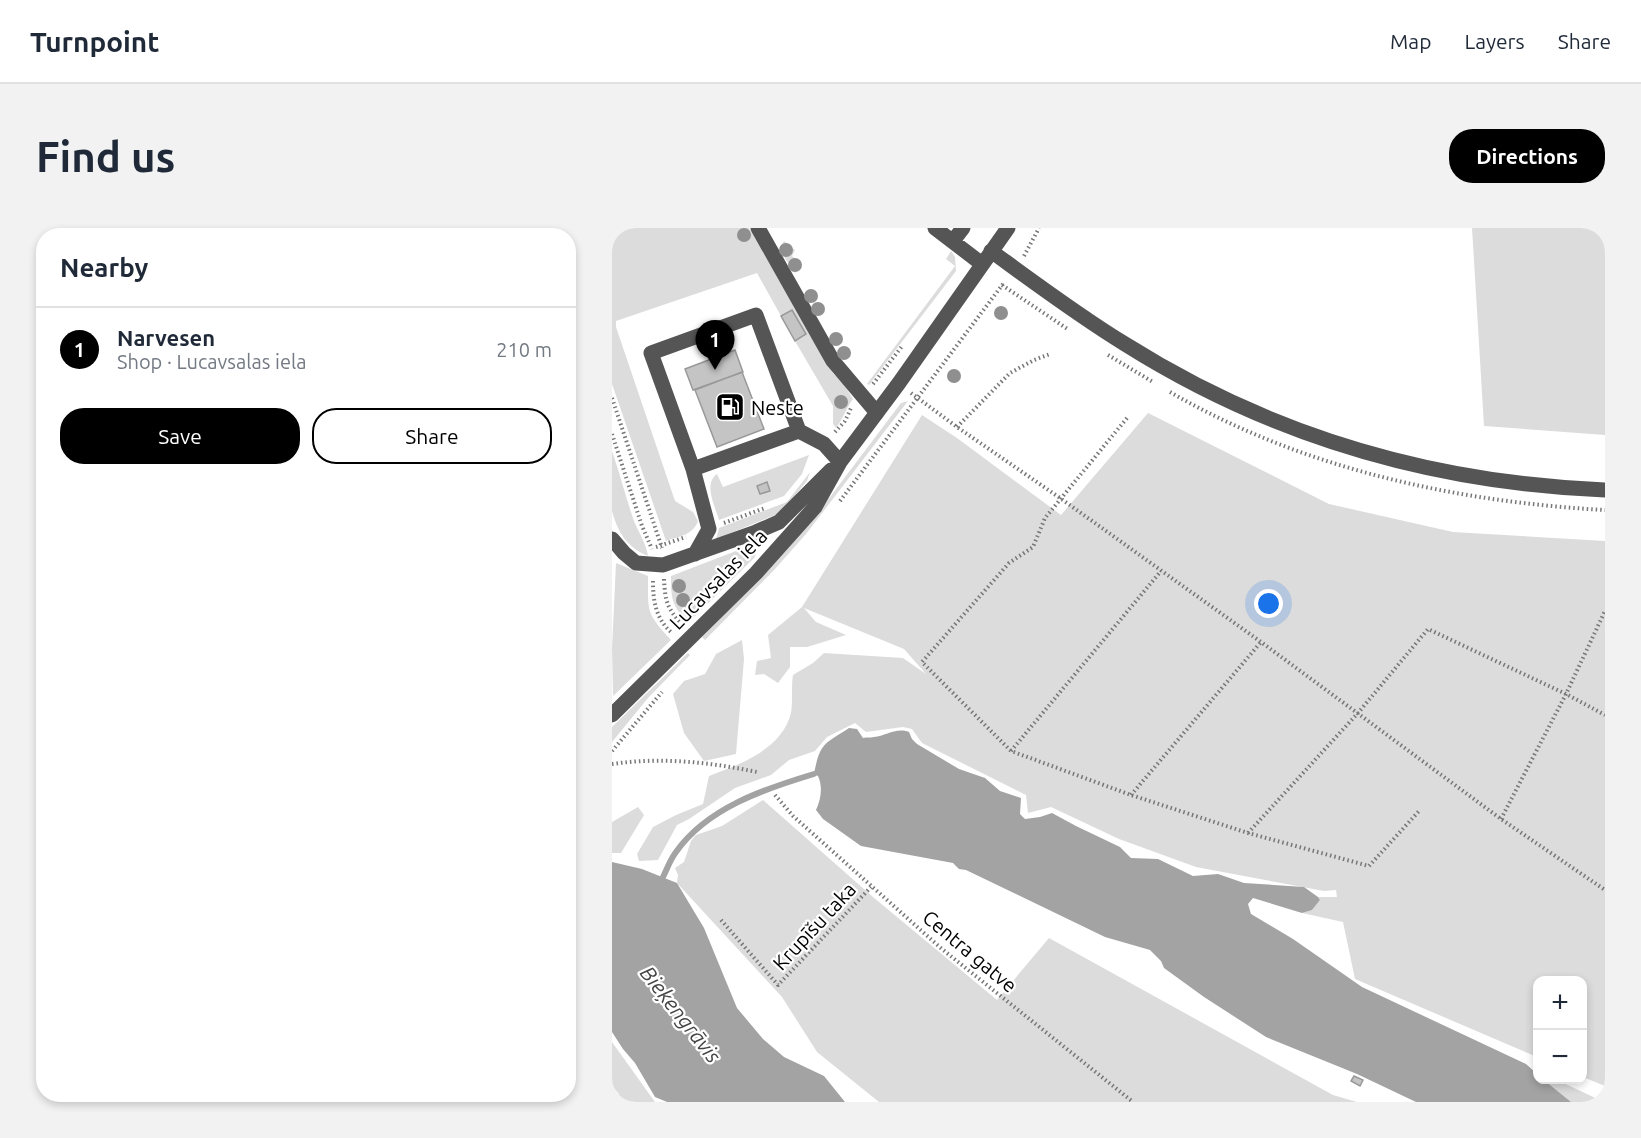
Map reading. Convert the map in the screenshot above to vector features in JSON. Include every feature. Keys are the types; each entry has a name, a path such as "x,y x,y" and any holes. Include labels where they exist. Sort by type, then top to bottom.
{"street":[{"path":"758,228 833,361 877,413"},
{"path":"935,228 951,240 987,258 1019,262 1126,345 1253,413 1375,456 1473,476 1553,488 1605,490"},
{"path":"951,240 963,228"},
{"name":"Lucavsalas iela","path":"612,715 756,573 815,507 840,462 899,383 1008,228"},
{"path":"696,554 709,529 693,469 651,353 756,315 799,430 824,444 840,462"},
{"path":"693,469 799,430"},
{"name":"Lucavsalas iela","path":"612,539 636,563 663,565 696,554 779,522 840,462"}],"path":[{"path":"835,506 1019,262 1039,228"},
{"path":"1019,262 1032,262"},
{"path":"824,444 845,421 852,403 863,394 907,340"},
{"path":"957,428 1010,374 1050,354"},
{"path":"899,383 957,428 1060,498 1502,819 1605,890"},
{"path":"612,398 662,545 665,598 670,613 693,636"},
{"path":"1127,418 1045,518 1033,547 1009,563 922,662 1011,751 1131,795 1248,833 1369,866 1420,810"},
{"path":"652,549 773,505"},
{"path":"1011,751 1161,571"},
{"path":"1502,819 1566,694 1605,611"},
{"path":"1248,833 1358,713 1428,629 1566,694 1605,715"},
{"path":"1131,795 1261,642"},
{"path":"612,751 669,684"},
{"path":"612,764 684,761 717,763 757,772"},
{"name":"Centra gatve","path":"775,795 793,816 942,949 1133,1102"},
{"name":"Krupīšu taka","path":"721,920 778,985 871,887"}],"shaded area":[{"path":"612,228 749,228 832,372 853,399 836,428 833,424 833,406 795,341 806,334 792,310 781,316 757,273 616,321 616,327 675,501 693,512 698,521 689,532 666,541 612,384"},
{"path":"1472,228 1605,228 1605,435 1484,426"},
{"path":"784,241 795,250 792,256 801,264 795,273 783,253"},
{"path":"951,251 955,257 956,271 869,385 867,384 955,266 946,259"},
{"path":"908,401 806,534 705,640 702,637 785,551 821,509 901,403"},
{"path":"1148,413 1329,504 1453,532 1605,541 1605,1086 1587,1079 1587,976 1533,976 1533,1055 1355,979 1343,922 1302,913 1312,910 1320,900 1318,897 1337,897 1336,890 1324,891 1196,867 1119,839 1051,807 1028,813 1026,795 922,743 912,729 903,727 866,732 855,723 827,737 815,751 789,760 771,775 735,788 677,825 658,860 639,861 637,854 653,827 703,804 709,776 759,754 779,736 791,713 793,675 824,653 903,658 926,674 904,649 804,608 816,622 846,635 807,647 790,647 790,667 778,683 764,674 755,675 757,661 771,658 768,635 802,607 922,415 1061,515"},
{"path":"612,451 634,521 648,556 629,544 620,533 614,519"},
{"path":"809,455 802,474 784,496 719,520 710,489 713,478 717,474 723,487"},
{"path":"810,472 807,481 780,513 716,539 719,528 787,502"},
{"path":"749,546 757,549 755,557 688,623 673,602 671,576"},
{"path":"616,563 648,576 650,611 657,624 671,640 613,696 612,648"},
{"path":"742,640 744,659 736,754 704,761 684,733 673,694 684,681 705,674 716,654"},
{"path":"688,653 690,655 648,698 612,742 612,727"},
{"path":"763,800 873,897 997,1000 1049,938 1333,1095 1357,1102 879,1102 817,1052 782,997 677,883 678,875 675,868 684,862 691,841 696,835 722,826"},
{"path":"638,807 644,815 621,853 612,853 612,822"},
{"path":"612,1042 655,1102 612,1102 619,1094 612,1086"},
{"path":"1549,1084 1566,1084 1604,1102 1571,1102"}],"water":[{"path":"849,728 857,729 863,738 891,732 909,732 917,744 959,769 985,778 1000,791 1021,798 1020,814 1025,819 1052,813 1120,847 1131,858 1158,859 1193,876 1218,874 1244,883 1304,887 1320,900 1312,910 1302,913 1253,898 1248,904 1251,914 1293,939 1362,987 1526,1064 1533,1070 1533,1084 1549,1084 1571,1102 1416,1102 1357,1074 1266,1037 1164,968 1161,961 1150,950 1105,937 966,870 959,869 953,863 861,846 823,819 816,810 821,793 820,780 814,774 818,756 828,742"},
{"name":"Bieķengrāvis","path":"612,862 642,869 677,883 704,928 737,1008 763,1039 784,1057 824,1076 845,1102 667,1102 655,1097 635,1063 612,1032"}],"building":[{"path":"792,310 806,334 795,341 781,316"},
{"path":"735,350 743,372 693,390 685,369"},
{"path":"742,372 764,429 717,447 695,390"},
{"path":"767,482 770,491 760,494 757,486"},
{"path":"1354,1076 1363,1080 1360,1086 1351,1081"}],"waterway":[{"path":"663,877 674,855 689,837 720,812 776,786 814,774"}],"place":[{"name":"Narvesen","path":"715,370"},
{"name":"Neste","path":"730,407"}]}
